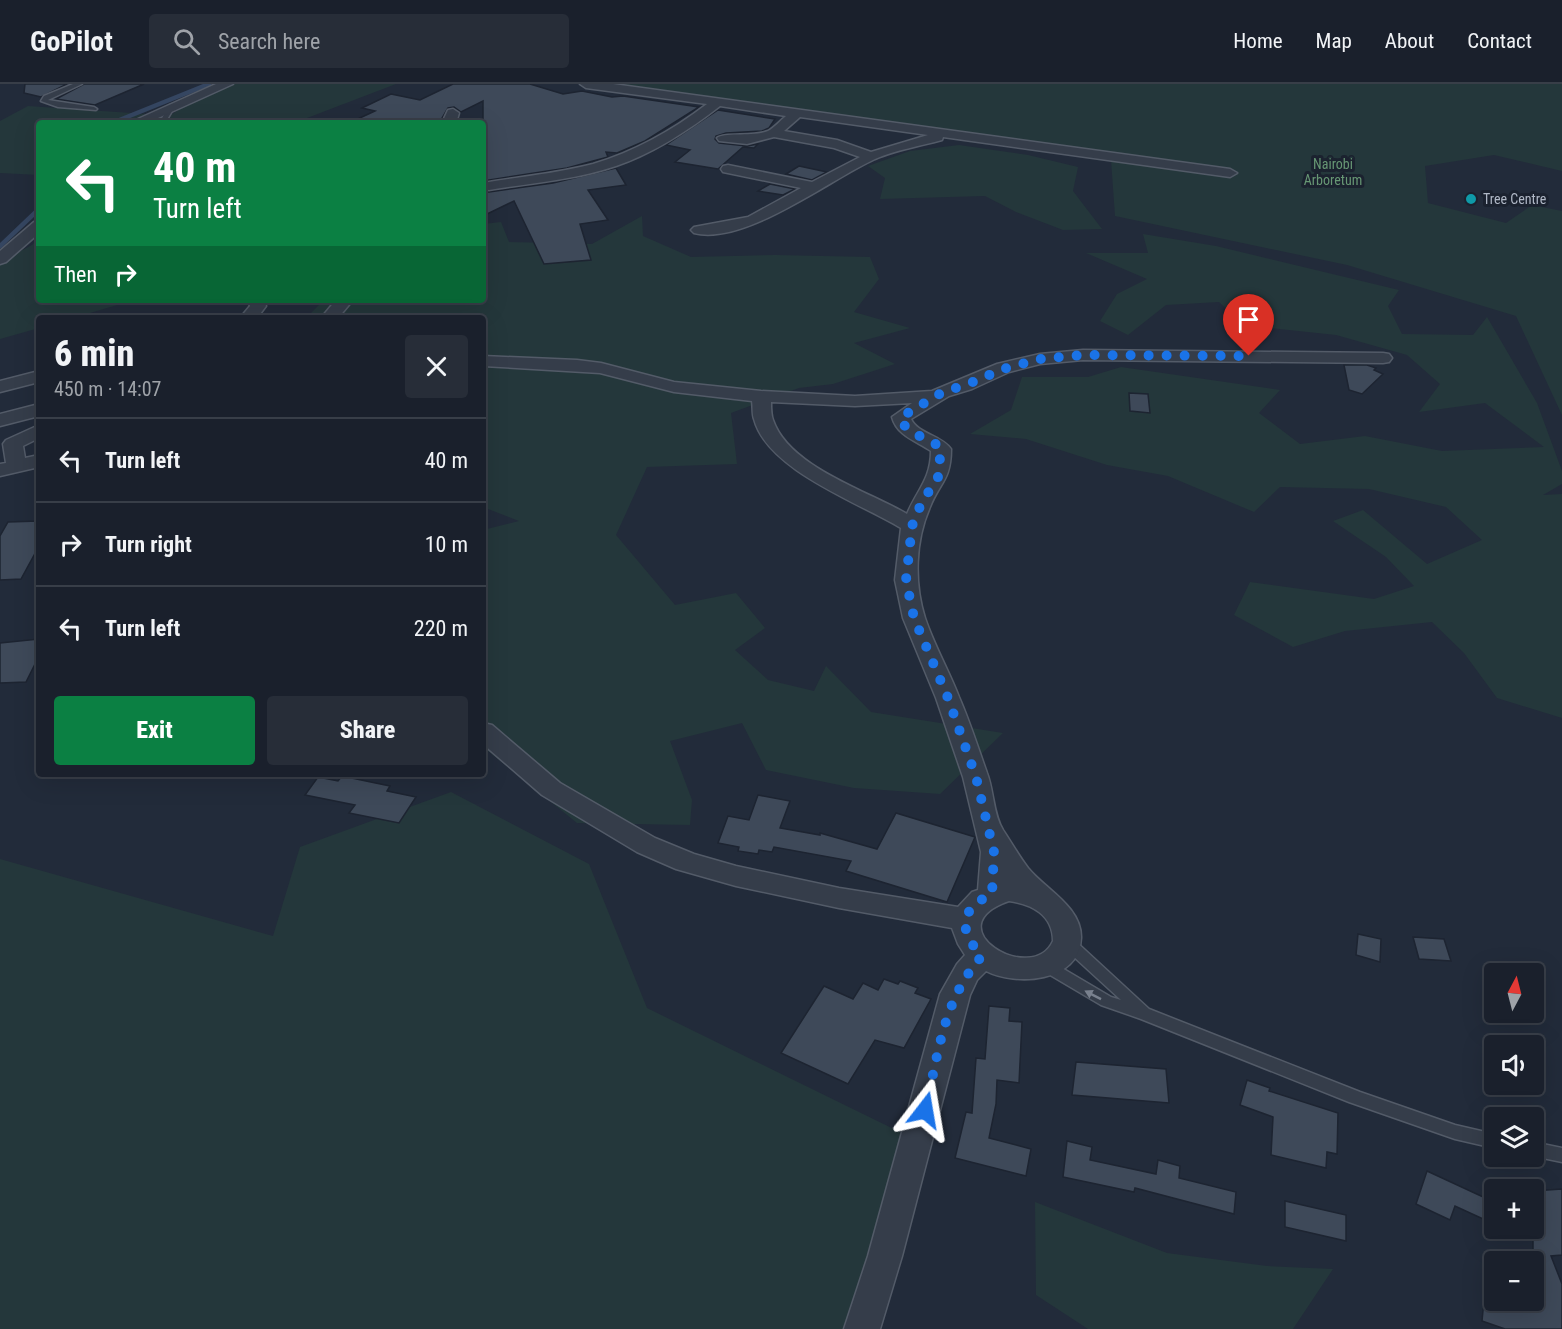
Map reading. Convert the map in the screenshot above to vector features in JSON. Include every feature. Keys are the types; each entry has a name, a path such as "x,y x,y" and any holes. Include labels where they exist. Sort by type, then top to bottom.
{"street":[{"path":"142,120 227,84"},
{"path":"586,84 1230,173"},
{"path":"486,186 587,168 627,156 694,120 718,102"},
{"path":"774,133 797,113"},
{"path":"724,138 747,140 774,133 837,144 871,156"},
{"path":"699,230 726,227 753,220 871,156 946,134"},
{"path":"728,169 814,187"},
{"path":"0,259 36,228"},
{"path":"332,315 342,303"},
{"path":"486,361 577,364 674,387 760,396 875,401 943,392 1003,369 1040,359 1083,355 1383,358"},
{"path":"0,387 34,378"},
{"path":"943,392 901,417 901,423 906,429 941,448 938,477 921,504 912,526 906,580 914,618 948,698 969,757 990,830 994,852 992,894"},
{"path":"760,396 759,410 762,423 775,443 799,466 893,513 912,526"},
{"path":"4,417 36,411"},
{"path":"36,432 13,444 8,468 36,462"},
{"path":"486,734 550,789 646,845 686,862 736,876 839,898 965,919"},
{"path":"990,830 1019,875 1054,908 1066,924 1067,942 1063,951 1045,965 1030,969 1013,969 996,964 982,956 971,945 965,932 965,919 980,899 1008,891 1025,892 1041,898"},
{"path":"862,1329 908,1171 951,1005 968,972 982,956"}],"lane":[{"path":"80,84 46,97 44,101 94,109"},
{"path":"164,120 172,106"},
{"path":"1067,942 1146,1014"},
{"path":"1045,965 1106,1002 1146,1014 1355,1097 1455,1132 1484,1139"},
{"path":"1544,1151 1562,1155"}],"green space":[{"path":"222,84 396,84 302,120 162,120"},
{"name":"Nairobi Arboretum","path":"594,84 1562,84 1562,171 1494,155 1425,166 1428,203 1506,223 1532,205 1562,211 1562,415 1516,316 1347,265 1115,216 1111,160"},
{"path":"28,106 161,115 154,120 36,120 36,175 0,173 0,121"},
{"path":"959,145 1028,155 1078,167 1073,191 1102,229 1063,230 1016,212 985,196 880,199 885,178 868,166 910,151"},
{"path":"642,216 643,236 691,257 775,255 870,257 879,279 854,312 910,328 854,343 895,364 833,384 799,388 731,413 737,464 647,467 616,535 675,605 736,593 765,628 735,650 768,680 814,691 826,666 871,712 1003,733 940,794 854,788 766,770 742,723 670,741 692,800 690,825 577,823 486,749 486,529 519,521 486,508 486,315 309,315 321,303 486,303 486,224 501,222 509,242 592,244"},
{"path":"1143,234 1216,246 1399,290 1388,306 1402,334 1473,335 1487,317 1537,403 1562,471 1562,484 1543,495 1562,494 1562,718 1497,698 1464,653 1432,622 1345,631 1293,647 1234,615 1250,582 1374,599 1414,586 1386,557 1333,521 1363,510 1427,564 1482,540 1446,507 1369,489 1280,487 1254,512 1168,476 1107,465 1026,439 970,434 1011,410 1022,377 1088,377 1121,367 1280,390 1259,413 1300,444 1365,436 1442,451 1544,447 1485,403 1419,412 1440,384 1407,355 1336,335 1243,325 1219,302 1166,305 1128,335 1100,321 1117,294 1147,279 1086,253 1148,253"},
{"path":"36,241 36,303 124,303 83,315 36,315 36,329 0,339 0,262"},
{"path":"451,792 589,864 647,1008 908,1136 849,1329 0,1329 0,859 273,936 300,847"},
{"path":"1035,1202 1167,1253 1267,1266 1333,1269 1293,1329 1088,1329 1036,1295"}],"building":[{"path":"25,84 67,84 41,97 24,93"},
{"path":"84,84 144,84 95,105 56,99"},
{"path":"453,84 530,84 563,94 582,91 612,97 623,96 699,107 645,141 617,153 606,152 608,157 567,168 486,181 486,120 483,120 483,101 461,112 454,107 448,108 441,120 356,120 375,111 362,108 391,94 420,100"},
{"path":"718,110 775,119 769,128 762,131 726,133 716,136 715,139 719,143 747,146 758,144 754,148 743,147 718,169 675,162 690,150 666,145"},
{"path":"799,166 827,172 812,180 786,174"},
{"path":"616,168 626,185 588,190 608,220 580,224 591,260 544,264 514,201 486,215 486,192 553,183"},
{"path":"770,184 795,189 783,195 758,191"},
{"path":"1344,365 1367,365 1383,374 1362,394 1349,390"},
{"path":"1129,393 1148,394 1150,413 1130,411"},
{"path":"36,521 36,552 21,579 0,580 0,536 8,522"},
{"path":"36,639 36,662 26,682 0,683 0,643"},
{"path":"318,777 338,781 341,777 347,777 390,786 387,791 416,797 399,823 349,813 355,805 305,795"},
{"path":"758,795 790,801 780,828 820,835 820,833 877,849 896,813 975,837 947,902 846,871 851,861 774,847 772,852 759,850 758,854 738,851 739,847 718,843 728,816 749,820"},
{"path":"1358,934 1381,939 1380,962 1356,955"},
{"path":"1413,937 1444,939 1451,961 1419,959"},
{"path":"884,979 898,984 900,981 918,988 915,993 931,999 904,1048 875,1040 848,1084 781,1053 824,986 853,999 863,983 878,990"},
{"path":"989,1006 1010,1008 1009,1021 1022,1022 1019,1083 997,1080 996,1104 989,1138 1031,1149 1026,1176 955,1158 966,1112 972,1113 976,1058 985,1059"},
{"path":"1076,1062 1166,1069 1169,1103 1072,1095"},
{"path":"1247,1080 1270,1088 1269,1091 1338,1113 1337,1154 1327,1152 1326,1168 1271,1155 1273,1117 1240,1105"},
{"path":"1067,1141 1092,1147 1090,1160 1156,1174 1158,1160 1180,1166 1179,1178 1236,1192 1234,1214 1135,1188 1134,1192 1063,1177"},
{"path":"1427,1171 1484,1197 1484,1219 1455,1206 1450,1220 1416,1204"},
{"path":"1562,1189 1562,1255 1551,1256 1562,1284 1562,1329 1505,1329 1482,1321 1484,1300 1484,1311 1544,1311 1544,1251 1533,1251 1533,1239 1544,1239 1544,1190"},
{"path":"1285,1201 1346,1215 1346,1241 1285,1227"}],"waterway":[{"path":"119,120 209,84"},
{"path":"0,246 36,212"}],"place":[{"name":"Tree Centre","path":"1471,199"}],"route":[{"path":"925,1110 944,1028 955,994 968,972 982,956 971,945 965,932 965,919 980,899 992,894 991,874 994,852 976,777 948,698 914,618 906,580 912,526 921,504 938,477 941,448 906,429 901,423 901,417 908,410 943,392 1003,369 1040,359 1083,355 1249,356"}]}
